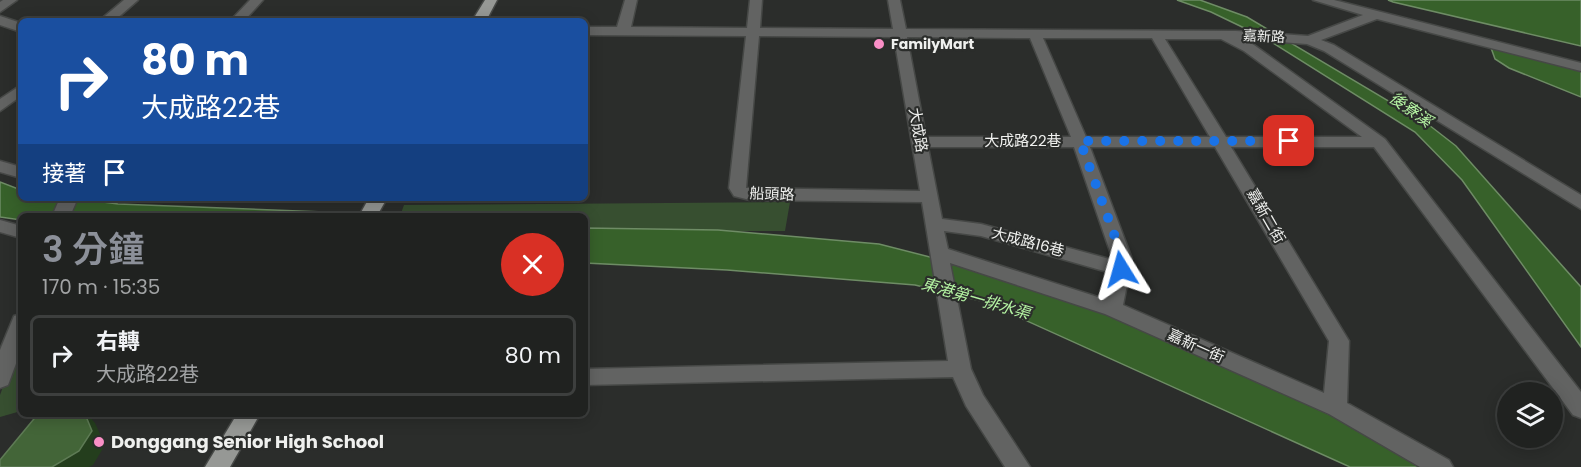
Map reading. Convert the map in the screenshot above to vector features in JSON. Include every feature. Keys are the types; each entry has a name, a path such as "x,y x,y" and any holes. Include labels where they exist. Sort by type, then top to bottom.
{"main road":[{"path":"481,18 491,0"},
{"path":"217,467 247,417"}],"street":[{"path":"0,8 11,0"},
{"path":"110,18 132,0"},
{"path":"240,18 257,0"},
{"path":"623,31 632,0"},
{"name":"船頭路","path":"756,0 737,188 740,192 750,195 929,197"},
{"name":"大成路","path":"894,0 940,256"},
{"path":"1319,0 1581,67"},
{"path":"1346,0 1581,59"},
{"path":"1309,40 1374,15 1390,12"},
{"path":"0,20 18,27"},
{"path":"588,31 901,33"},
{"name":"嘉新路","path":"901,33 1229,35 1309,40 1329,48 1581,203"},
{"path":"1035,34 1080,141 1123,259 1112,309"},
{"name":"嘉新二街","path":"1156,34 1222,141 1339,341 1335,393 1337,408"},
{"path":"1229,35 1379,142 1581,410"},
{"path":"0,106 18,91"},
{"name":"大成路22巷","path":"920,142 1379,142"},
{"path":"0,166 18,172"},
{"name":"大成路16巷","path":"934,224 981,230 1121,269"},
{"path":"0,226 18,231"},
{"path":"940,256 960,369 974,400 1018,467"},
{"name":"嘉新一街","path":"940,256 1112,309 1337,408 1441,467"},
{"path":"0,379 18,329"},
{"path":"588,377 960,369"}],"shaded area":[{"path":"790,202 785,231 588,231 588,213 401,213 404,205"},
{"path":"18,346 18,412 0,417 0,395"}],"water":[{"path":"1177,0 1200,0 1247,17 1429,125 1456,146 1581,287 1581,347 1462,180 1415,132 1265,38 1211,12"},
{"path":"1388,0 1581,0 1581,46 1393,2"},
{"path":"1490,45 1581,67 1581,97 1509,68 1495,59"},
{"path":"0,182 18,189 18,201 96,201 118,204 350,213 18,213 18,220 0,217"},
{"name":"東港第一排水渠","path":"588,228 718,230 879,244 969,267 1117,317 1414,453 1437,467 1350,467 985,302 915,285 727,270 588,263"}],"building":[{"path":"36,417 86,417 92,431 79,451 52,467 0,467 0,460"}],"place":[{"name":"FamilyMart","path":"879,44"},
{"name":"Donggang Senior High School","path":"99,442"}],"route":[{"path":"1121,269 1123,259 1080,141 1289,141"}],"water label":[{"name":"後寮溪","path":"1411,109"}]}
